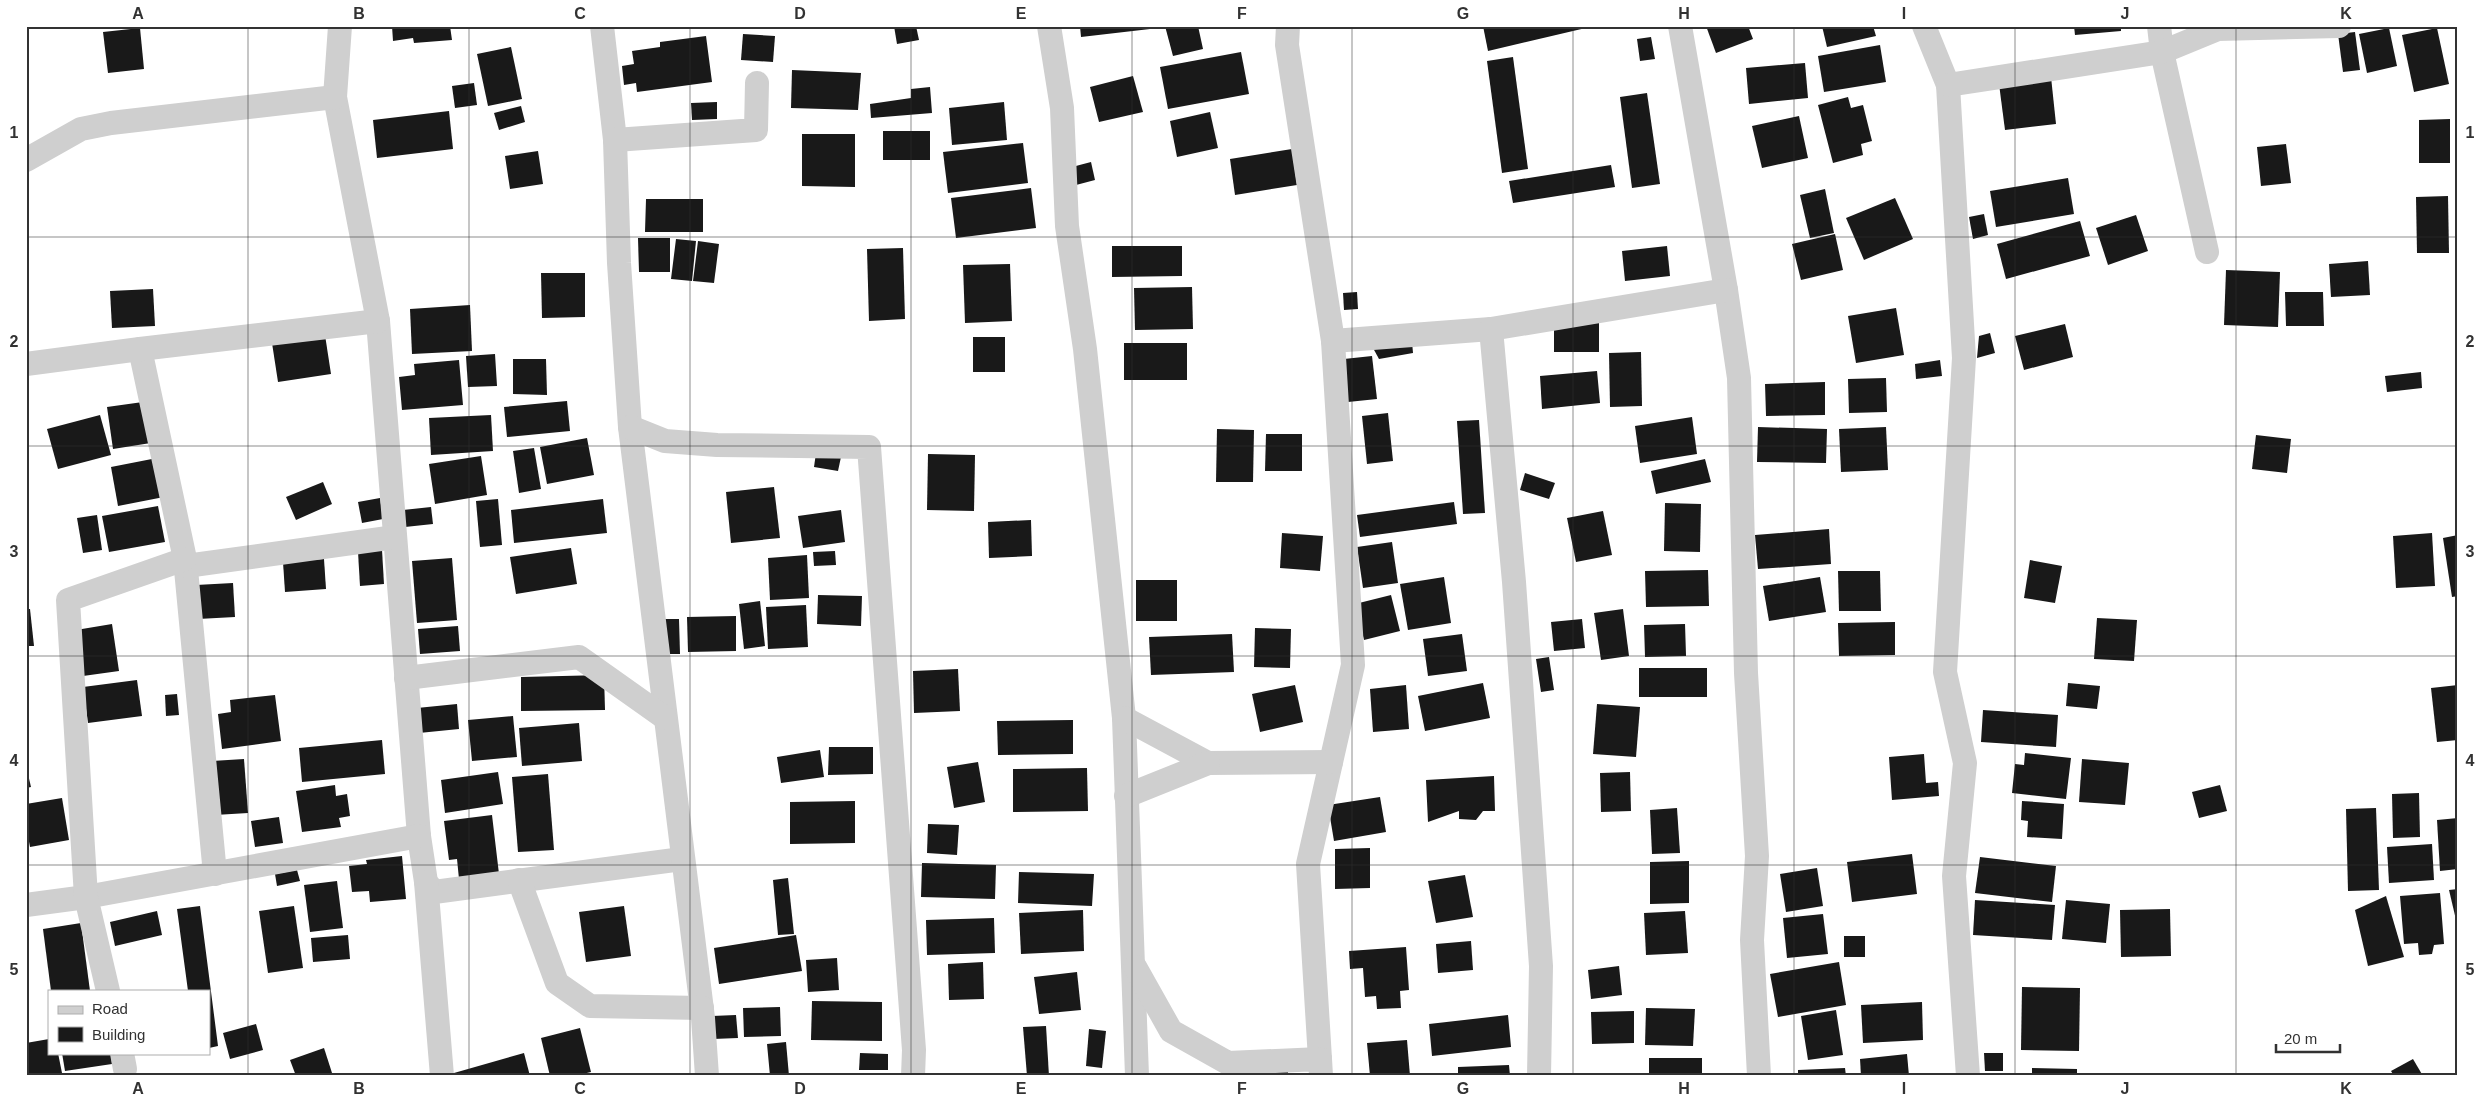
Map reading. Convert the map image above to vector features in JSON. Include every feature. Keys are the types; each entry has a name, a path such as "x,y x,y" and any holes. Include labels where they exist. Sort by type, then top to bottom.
{"street":[{"path":"340,26 335,97 378,321 419,836 426,882 442,1076"},
{"path":"602,26 615,140 619,263 630,427 682,859 702,1008 707,1076"},
{"path":"1049,26 1062,108 1067,226 1085,349 1124,718 1137,1076"},
{"path":"1132,964 1171,1031 1228,1063 1320,1067 1308,864 1353,665 1334,341 1287,44 1288,26"},
{"path":"1680,26 1726,290 1739,378 1746,673 1757,856 1752,940 1759,1076"},
{"path":"1924,26 1948,85 1964,358 1945,672 1965,763 1954,876 1968,1076"},
{"path":"2159,26 2162,52 2207,252"},
{"path":"1948,85 2162,52 2218,29 2339,26"},
{"path":"615,140 756,130 757,83"},
{"path":"26,160 56,141 89,127 335,97"},
{"path":"1334,341 1491,328 1726,290"},
{"path":"26,364 378,321"},
{"path":"1491,328 1514,582 1540,956 1539,1076"},
{"path":"140,349 186,563 215,874"},
{"path":"630,427 665,441 718,445 869,447 914,1050 913,1076"},
{"path":"108,990 86,897 68,600 186,563 395,537"},
{"path":"406,678 580,657 665,718"},
{"path":"1124,718 1208,763"},
{"path":"1126,796 1208,763 1331,762"},
{"path":"26,905 86,897 419,836"},
{"path":"426,882 434,892 682,859"},
{"path":"519,880 557,983 590,1006 702,1008"}],"building":[{"path":"392,26 450,26 452,40 414,43 413,38 393,41"},
{"path":"894,26 916,26 919,40 897,44"},
{"path":"1080,26 1150,26 1150,29 1081,37"},
{"path":"1165,26 1198,26 1203,49 1173,56"},
{"path":"1483,26 1590,26 1590,27 1488,51"},
{"path":"1706,26 1748,26 1753,39 1716,53"},
{"path":"1822,26 1873,26 1876,36 1827,47"},
{"path":"2074,26 2121,26 2121,31 2075,35"},
{"path":"140,28 144,69 108,73 103,32"},
{"path":"2389,28 2397,66 2367,73 2359,34"},
{"path":"2437,28 2449,84 2414,92 2402,35"},
{"path":"2355,32 2360,70 2343,72 2338,34"},
{"path":"743,34 775,36 773,62 741,60"},
{"path":"706,36 712,82 637,92 636,83 624,85 622,66 634,64 632,51 660,47 660,42"},
{"path":"1651,37 1655,59 1640,61 1637,39"},
{"path":"1880,45 1886,82 1824,92 1818,56"},
{"path":"511,47 522,99 488,106 477,54"},
{"path":"1241,52 1249,94 1168,109 1160,67"},
{"path":"1513,57 1528,169 1502,173 1487,61"},
{"path":"1805,63 1808,98 1749,104 1746,68"},
{"path":"792,70 861,73 858,110 791,108"},
{"path":"1133,76 1143,112 1099,122 1090,87"},
{"path":"2051,77 2056,124 2005,130 1999,84"},
{"path":"474,83 477,105 455,108 452,86"},
{"path":"930,87 932,113 871,118 870,104 911,98 911,89"},
{"path":"1647,93 1660,184 1632,188 1620,97"},
{"path":"1848,97 1851,108 1863,105 1872,141 1861,144 1863,155 1833,163 1818,105"},
{"path":"717,102 717,119 692,120 691,103"},
{"path":"1004,102 1007,140 952,145 949,108"},
{"path":"521,106 525,122 499,130 494,113"},
{"path":"449,111 453,149 377,158 373,120"},
{"path":"1210,112 1218,148 1177,157 1170,121"},
{"path":"1799,116 1808,158 1762,168 1752,126"},
{"path":"2450,119 2450,163 2419,163 2419,120"},
{"path":"883,131 930,131 930,160 883,160"},
{"path":"802,134 855,134 855,187 802,186"},
{"path":"1023,143 1028,183 948,193 943,152"},
{"path":"2286,144 2291,183 2261,186 2257,147"},
{"path":"1292,149 1297,185 1235,195 1230,159"},
{"path":"538,151 543,184 510,189 505,156"},
{"path":"1091,162 1095,180 1076,185 1072,167"},
{"path":"1611,165 1615,187 1513,203 1509,181"},
{"path":"2068,178 2074,214 1996,227 1990,191"},
{"path":"1031,188 1036,228 956,238 951,198"},
{"path":"1825,189 1834,233 1810,238 1800,195"},
{"path":"2448,196 2449,253 2417,253 2416,197"},
{"path":"1895,198 1913,239 1864,260 1846,218"},
{"path":"646,199 703,199 703,232 645,232"},
{"path":"1984,214 1988,235 1973,239 1969,217"},
{"path":"2136,215 2148,251 2108,265 2096,228"},
{"path":"2080,221 2090,256 2006,279 1997,244"},
{"path":"1835,234 1843,270 1801,280 1792,244"},
{"path":"638,238 670,238 670,272 639,272"},
{"path":"676,239 696,241 692,281 671,279"},
{"path":"698,241 719,244 714,283 693,281"},
{"path":"1112,246 1182,246 1182,276 1112,277"},
{"path":"1667,246 1670,276 1625,281 1622,251"},
{"path":"903,248 905,319 869,321 867,249"},
{"path":"2368,261 2370,295 2331,297 2329,264"},
{"path":"1010,264 1012,321 965,323 963,265"},
{"path":"2226,270 2280,272 2278,327 2224,325"},
{"path":"541,273 585,273 585,317 542,318"},
{"path":"1192,287 1193,329 1135,330 1134,288"},
{"path":"153,289 155,326 112,328 110,291"},
{"path":"1357,292 1358,309 1344,310 1343,293"},
{"path":"2285,292 2323,292 2324,326 2286,326"},
{"path":"470,305 472,351 412,354 410,309"},
{"path":"1896,308 1904,355 1856,363 1848,316"},
{"path":"1554,320 1599,320 1599,352 1554,352"},
{"path":"2065,324 2073,357 2024,370 2015,336"},
{"path":"1990,333 1995,353 1977,358 1979,336"},
{"path":"325,335 331,374 278,382 272,343"},
{"path":"973,337 1005,337 1005,372 973,372"},
{"path":"1412,342 1413,353 1379,359 1373,348"},
{"path":"1124,343 1187,343 1187,380 1124,380"},
{"path":"1641,352 1642,406 1610,407 1609,353"},
{"path":"495,354 497,386 468,387 466,356"},
{"path":"1372,356 1377,399 1348,402 1344,359"},
{"path":"513,359 546,359 547,395 513,394"},
{"path":"459,360 463,405 402,410 399,377 415,375 414,364"},
{"path":"1940,360 1942,376 1916,379 1915,364"},
{"path":"1597,371 1600,403 1542,409 1540,376"},
{"path":"2421,372 2422,388 2387,392 2385,376"},
{"path":"1886,378 1887,412 1849,413 1848,379"},
{"path":"1825,382 1825,415 1766,416 1765,384"},
{"path":"150,401 157,442 113,449 107,407"},
{"path":"567,401 570,431 507,437 504,407"},
{"path":"1388,413 1393,461 1367,464 1362,416"},
{"path":"100,415 111,455 58,469 47,429"},
{"path":"491,415 493,451 431,455 429,418"},
{"path":"1692,417 1697,454 1640,463 1635,426"},
{"path":"1479,420 1485,513 1463,514 1457,421"},
{"path":"1758,427 1827,429 1826,463 1757,462"},
{"path":"1886,427 1888,470 1841,472 1839,429"},
{"path":"1217,429 1254,430 1253,482 1216,482"},
{"path":"1266,434 1302,434 1302,471 1265,471"},
{"path":"2256,435 2291,439 2287,473 2252,469"},
{"path":"587,438 594,475 547,484 540,447"},
{"path":"534,448 541,489 519,493 513,451"},
{"path":"816,453 841,457 838,471 814,467"},
{"path":"928,454 975,455 974,511 927,510"},
{"path":"481,456 487,495 435,504 429,464"},
{"path":"157,458 164,497 118,506 111,467"},
{"path":"1705,459 1711,482 1656,494 1651,471"},
{"path":"1525,473 1555,483 1549,499 1520,490"},
{"path":"323,482 332,504 296,520 286,497"},
{"path":"774,487 780,538 731,543 726,492"},
{"path":"380,498 383,519 362,523 358,502"},
{"path":"498,499 502,545 480,547 476,501"},
{"path":"603,499 607,533 514,543 511,510"},
{"path":"1454,502 1457,524 1360,537 1357,515"},
{"path":"1665,503 1701,504 1700,552 1664,551"},
{"path":"158,506 165,542 109,552 102,516"},
{"path":"431,507 433,524 405,527 403,510"},
{"path":"841,510 845,542 803,548 798,516"},
{"path":"1603,511 1612,555 1576,562 1567,518"},
{"path":"97,515 102,550 83,553 77,518"},
{"path":"1031,520 1032,556 989,558 988,522"},
{"path":"1829,529 1831,564 1758,569 1755,535"},
{"path":"1282,533 1323,536 1320,571 1280,568"},
{"path":"2432,533 2435,586 2396,588 2393,536"},
{"path":"2458,535 2458,596 2452,597 2443,538"},
{"path":"1392,542 1398,583 1363,588 1357,547"},
{"path":"571,548 577,584 516,594 510,557"},
{"path":"382,550 384,584 360,586 358,552"},
{"path":"835,551 836,565 814,566 813,552"},
{"path":"807,555 809,598 770,600 768,558"},
{"path":"452,558 457,620 417,623 412,561"},
{"path":"324,559 326,589 285,592 283,562"},
{"path":"2030,560 2062,566 2055,603 2024,598"},
{"path":"1708,570 1709,606 1646,607 1645,571"},
{"path":"1838,571 1880,571 1881,611 1839,611"},
{"path":"1444,577 1451,623 1408,630 1400,584"},
{"path":"1820,577 1826,612 1769,621 1763,586"},
{"path":"1136,580 1177,580 1177,621 1136,621"},
{"path":"233,583 235,617 198,619 196,585"},
{"path":"818,595 862,596 861,626 817,624"},
{"path":"1391,595 1400,631 1364,640 1355,604"},
{"path":"760,601 765,646 744,649 739,604"},
{"path":"806,605 808,647 768,649 766,607"},
{"path":"26,609 30,609 34,646 26,646"},
{"path":"1623,609 1629,656 1601,660 1594,613"},
{"path":"736,616 736,651 688,652 687,617"},
{"path":"2097,618 2137,620 2134,661 2094,659"},
{"path":"663,619 679,619 680,654 664,654"},
{"path":"1582,619 1585,648 1554,651 1551,622"},
{"path":"1895,622 1895,655 1839,656 1838,623"},
{"path":"112,624 119,671 83,676 76,630"},
{"path":"1685,624 1686,656 1645,657 1644,625"},
{"path":"458,626 460,651 420,654 418,629"},
{"path":"1255,628 1291,629 1290,668 1254,667"},
{"path":"1232,634 1234,672 1151,675 1149,637"},
{"path":"1462,634 1467,671 1428,676 1423,639"},
{"path":"1549,657 1554,690 1541,692 1536,659"},
{"path":"1639,668 1707,668 1707,697 1639,697"},
{"path":"958,669 960,711 914,713 913,671"},
{"path":"604,675 605,710 521,711 521,677"},
{"path":"137,680 142,716 88,723 83,687"},
{"path":"1483,683 1490,718 1425,731 1418,696"},
{"path":"2068,683 2100,686 2097,709 2066,706"},
{"path":"1295,685 1303,722 1260,732 1252,694"},
{"path":"1406,685 1409,729 1373,732 1370,689"},
{"path":"2458,685 2458,740 2437,742 2431,688"},
{"path":"177,694 179,715 166,716 165,695"},
{"path":"275,695 281,741 222,749 218,714 231,712 230,700"},
{"path":"457,704 459,729 419,733 417,708"},
{"path":"1597,704 1640,707 1636,757 1593,754"},
{"path":"1983,710 2058,715 2056,747 1981,742"},
{"path":"513,716 517,757 472,761 468,720"},
{"path":"1073,720 1073,754 998,755 997,721"},
{"path":"579,723 582,761 522,766 519,728"},
{"path":"382,740 385,774 302,782 299,748"},
{"path":"829,747 873,747 873,774 828,775"},
{"path":"820,750 824,777 781,783 777,757"},
{"path":"2025,753 2071,758 2066,799 2012,793 2015,764 2024,765"},
{"path":"1924,754 1926,783 1938,782 1939,796 1892,800 1889,757"},
{"path":"244,759 248,813 215,815 212,761"},
{"path":"2082,759 2129,763 2125,805 2079,802"},
{"path":"978,762 985,802 954,808 947,767"},
{"path":"26,766 31,787 26,788"},
{"path":"1087,768 1088,811 1013,812 1013,769"},
{"path":"498,772 503,804 445,813 441,780"},
{"path":"1630,772 1631,811 1601,812 1600,773"},
{"path":"548,774 554,850 518,852 512,777"},
{"path":"1494,776 1495,811 1483,811 1476,820 1459,819 1459,811 1428,822 1426,780"},
{"path":"335,785 336,796 347,794 350,816 339,818 341,827 302,832 296,791"},
{"path":"2220,785 2227,811 2199,818 2192,792"},
{"path":"2419,793 2420,837 2393,838 2392,794"},
{"path":"1380,797 1386,832 1334,841 1328,805"},
{"path":"62,798 69,840 30,847 26,826 26,804"},
{"path":"855,801 855,843 790,844 790,802"},
{"path":"2022,801 2064,804 2062,839 2027,837 2028,821 2021,820"},
{"path":"1677,808 1680,853 1652,854 1650,810"},
{"path":"2376,808 2379,890 2348,891 2346,809"},
{"path":"492,815 499,874 459,879 457,859 449,860 444,821"},
{"path":"279,817 283,843 255,847 251,821"},
{"path":"2458,818 2458,869 2440,871 2437,820"},
{"path":"928,824 959,825 957,855 927,853"},
{"path":"2432,844 2434,880 2389,883 2387,847"},
{"path":"1370,848 1370,888 1335,889 1335,849"},
{"path":"1912,854 1917,894 1852,902 1847,862"},
{"path":"402,856 406,899 370,902 369,891 352,892 349,866 367,864 366,860"},
{"path":"1980,857 2056,866 2052,902 1975,893"},
{"path":"1689,861 1689,903 1650,904 1650,862"},
{"path":"922,863 996,865 995,899 921,897"},
{"path":"1817,868 1823,906 1786,912 1780,874"},
{"path":"297,870 300,881 277,886 275,874"},
{"path":"1019,872 1094,874 1092,906 1018,903"},
{"path":"1465,875 1473,917 1436,923 1428,881"},
{"path":"788,878 794,934 778,935 773,880"},
{"path":"337,881 343,928 310,932 304,885"},
{"path":"2458,889 2458,924 2457,924 2449,890"},
{"path":"2440,893 2444,944 2434,945 2432,954 2419,955 2418,943 2404,944 2400,896"},
{"path":"2386,896 2404,957 2368,966 2355,910"},
{"path":"1975,900 2055,905 2052,940 1973,935"},
{"path":"2066,900 2110,904 2106,943 2062,939"},
{"path":"200,906 218,1046 210,1048 210,990 188,990 177,909"},
{"path":"294,906 303,968 268,973 259,911"},
{"path":"624,906 631,956 586,962 579,912"},
{"path":"2170,909 2171,956 2121,957 2120,910"},
{"path":"1083,910 1084,951 1021,954 1019,913"},
{"path":"157,911 162,935 115,946 110,922"},
{"path":"1685,911 1688,953 1646,955 1644,913"},
{"path":"1823,914 1828,954 1787,958 1783,918"},
{"path":"994,918 995,953 927,955 926,920"},
{"path":"81,923 90,990 51,990 43,929"},
{"path":"348,935 350,959 313,962 311,938"},
{"path":"796,935 802,971 719,984 714,948"},
{"path":"1844,936 1865,936 1865,957 1844,957"},
{"path":"1471,941 1473,970 1438,973 1436,944"},
{"path":"1406,947 1409,990 1400,991 1401,1008 1377,1009 1376,996 1365,997 1363,968 1350,969 1349,951"},
{"path":"837,958 839,990 808,992 806,960"},
{"path":"983,962 984,999 949,1000 948,964"},
{"path":"1839,962 1846,1005 1778,1017 1770,974"},
{"path":"1619,966 1622,995 1591,999 1588,970"},
{"path":"1077,972 1081,1010 1039,1014 1034,977"},
{"path":"2022,987 2080,988 2079,1051 2021,1050"},
{"path":"812,1001 882,1002 882,1041 811,1040"},
{"path":"1922,1002 1923,1040 1863,1043 1861,1005"},
{"path":"780,1007 781,1036 744,1037 743,1008"},
{"path":"1646,1008 1695,1009 1693,1046 1645,1045"},
{"path":"1836,1010 1843,1055 1808,1060 1801,1016"},
{"path":"1634,1011 1634,1043 1592,1044 1591,1012"},
{"path":"736,1015 738,1038 713,1039 712,1016"},
{"path":"1508,1015 1511,1047 1432,1056 1429,1024"},
{"path":"256,1024 263,1050 230,1059 223,1033"},
{"path":"1046,1026 1049,1076 1027,1076 1023,1027"},
{"path":"580,1028 591,1072 574,1076 550,1076 541,1038"},
{"path":"1089,1029 1106,1031 1102,1068 1086,1066"},
{"path":"48,1039 48,1054 58,1054 62,1073 26,1076 26,1043"},
{"path":"1407,1040 1410,1076 1370,1076 1367,1043"},
{"path":"786,1042 789,1076 770,1076 767,1044"},
{"path":"324,1048 333,1076 296,1076 290,1060"},
{"path":"524,1053 530,1076 455,1076 454,1073"},
{"path":"860,1053 888,1054 888,1070 859,1070"},
{"path":"1984,1053 2003,1053 2003,1071 1985,1071"},
{"path":"62,1054 111,1054 112,1064 65,1071"},
{"path":"1907,1054 1909,1076 1861,1076 1860,1059"},
{"path":"1649,1058 1702,1058 1702,1076 1649,1076"},
{"path":"2413,1059 2423,1076 2394,1076 2391,1071"},
{"path":"1509,1065 1510,1076 1458,1076 1458,1067"},
{"path":"1251,1066 1288,1066 1288,1076 1251,1076"},
{"path":"1845,1068 1846,1076 1798,1076 1798,1070"},
{"path":"2032,1068 2077,1069 2077,1076 2032,1076"}]}
